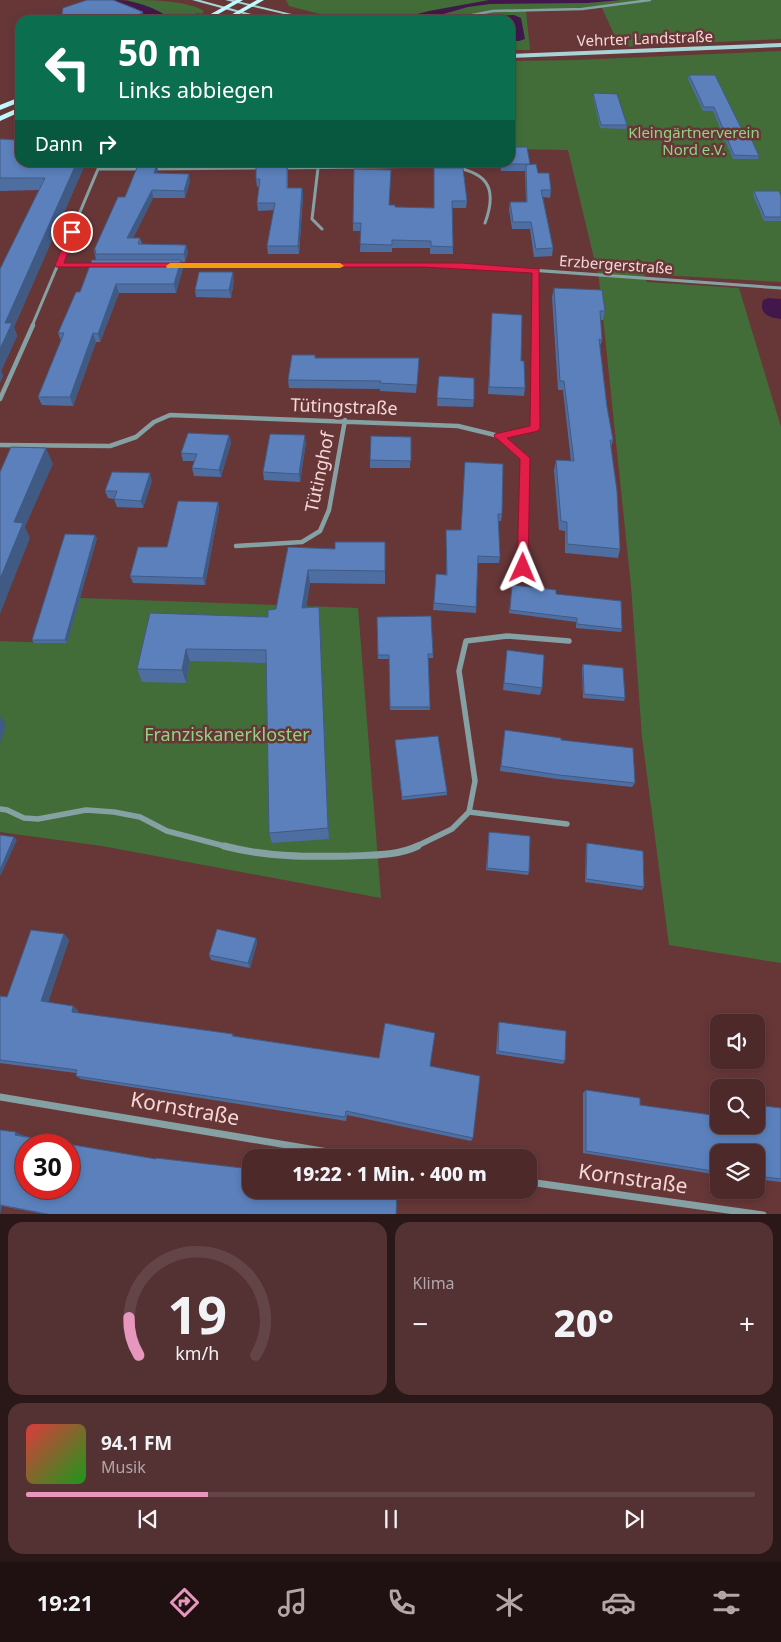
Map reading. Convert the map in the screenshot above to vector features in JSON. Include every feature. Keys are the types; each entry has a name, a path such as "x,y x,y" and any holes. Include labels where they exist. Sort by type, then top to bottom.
{"main road":[{"path":"194,0 251,15"},
{"path":"227,0 238,1 251,6 292,15"},
{"path":"234,15 261,0"},
{"path":"212,15 238,1"},
{"name":"Vehrter Landstraße","path":"515,56 781,45"},
{"path":"0,108 15,101"},
{"path":"0,119 15,112"}],"street":[{"path":"462,15 487,10 575,9 617,6 650,0"},
{"path":"279,168 330,167"},
{"path":"452,167 476,172 484,176 488,182 492,207 485,223"},
{"path":"0,399 59,265 98,169 269,168"},
{"path":"318,168 312,219 322,229"},
{"path":"59,265 98,265"},
{"name":"Erzbergerstraße","path":"175,266 461,265 781,288"},
{"name":"Tütingstraße","path":"0,444 110,446 136,437 154,422 170,415 345,420 458,426 499,436 535,428 536,271"},
{"name":"Tütinghof","path":"236,546 302,542 320,531 329,510 345,420"},
{"path":"499,436 525,458 523,568"},
{"path":"0,809 8,810 24,818 38,819 86,810 114,812 140,817 167,831 246,852 292,858 383,855 412,849 452,829 469,812 476,781 459,671 466,641 508,636 569,641"},
{"path":"469,812 567,824"},
{"name":"Kornstraße","path":"0,1097 310,1149"},
{"name":"Kornstraße","path":"537,1183 763,1214"}],"green space":[{"path":"127,0 178,3 204,11 202,14 197,13 194,15 164,15 156,10"},
{"path":"286,0 781,0 781,39 620,47 602,8 526,11 530,50 515,50 515,15 324,15 289,6"},
{"name":"Kleingärtnerverein Nord e.V.","path":"781,51 781,282 644,274 647,282 739,288 781,427 781,963 669,945 642,737 631,586 599,279 568,150 515,149 515,61"},
{"name":"Franziskanerkloster","path":"80,598 358,608 381,898 102,846 0,832 0,641 50,643"}],"shaded area":[{"path":"114,0 144,5 165,15 142,15 140,11"},
{"path":"489,0 621,0 588,3 490,4 468,7 440,15 413,15"},
{"path":"515,15 521,18 525,39 515,41"},
{"path":"768,298 781,299 781,319 769,316 762,309 763,300"}],"building":[{"path":"87,0 113,0 143,12 138,15 62,15 63,8"},
{"path":"689,75 715,75 745,136 750,136 759,156 734,155 714,107 704,107"},
{"path":"593,93 617,94 627,125 601,125"},
{"path":"0,139 15,140 15,167 75,167 5,323 12,323 0,349 0,269 45,178 0,178"},
{"path":"515,147 527,147 530,164 515,164"},
{"path":"536,164 538,173 549,173 551,190 541,190 553,248 536,249 531,222 513,222 510,202 527,202 526,165"},
{"path":"137,167 156,167 154,173 189,174 184,191 152,190 127,238 140,238 138,244 186,245 184,254 95,254 96,250 94,250 118,197 125,197"},
{"path":"256,167 287,167 287,188 302,188 298,246 267,246 275,203 257,203 260,179 256,179"},
{"path":"434,168 463,168 467,201 452,201 453,247 431,246 431,241 392,240 392,245 360,244 361,223 353,223 354,169 391,170 389,205 395,205 395,207 434,208"},
{"path":"754,191 779,191 781,196 781,217 765,217"},
{"path":"92,260 181,260 174,284 116,284 98,334 93,333 70,397 38,397 64,333 58,333 76,292 80,292"},
{"path":"199,272 233,272 229,290 195,290"},
{"path":"554,288 602,290 605,311 600,311 602,340 599,339 613,440 610,440 617,491 620,549 567,544 567,522 561,521 556,460 574,461 564,381 560,381"},
{"path":"492,313 522,315 521,361 524,361 525,388 489,387"},
{"path":"292,355 315,355 315,358 419,358 417,385 380,383 381,381 288,380"},
{"path":"439,376 474,378 474,400 437,398"},
{"path":"188,433 229,435 219,470 192,468 197,454 181,453"},
{"path":"270,434 305,435 299,474 263,472"},
{"path":"371,436 411,437 411,461 370,460"},
{"path":"11,447 46,448 14,522 23,523 0,579 0,472"},
{"path":"465,462 503,464 502,514 498,514 500,557 478,556 476,607 434,603 436,574 447,575 446,530 461,530"},
{"path":"112,472 150,473 141,501 114,499 117,491 105,491"},
{"path":"178,501 218,502 203,578 130,576 138,547 167,547"},
{"path":"65,534 95,535 65,640 32,640"},
{"path":"335,542 385,542 385,571 308,570 302,608 319,607 328,828 269,833 266,650 186,649 182,670 137,669 150,613 268,617 268,610 276,609 288,547 335,549"},
{"path":"512,585 556,590 556,594 621,601 622,629 577,624 577,618 510,610"},
{"path":"431,616 433,654 428,654 430,707 390,707 389,655 378,655 377,617"},
{"path":"507,650 544,655 542,688 504,683"},
{"path":"583,664 623,668 625,698 584,694"},
{"path":"505,730 561,738 561,740 633,748 635,783 559,775 501,766"},
{"path":"438,736 447,792 402,797 395,740"},
{"path":"489,832 530,836 529,872 487,868"},
{"path":"0,835 14,837 0,870"},
{"path":"587,843 643,851 644,887 586,879"},
{"path":"217,929 256,938 248,963 209,955"},
{"path":"31,930 64,934 41,1001 73,1006 72,1012 233,1034 232,1036 379,1058 385,1023 435,1033 430,1066 480,1076 473,1138 346,1111 345,1117 76,1076 77,1070 0,1060 0,996 7,997"},
{"path":"499,1022 566,1031 565,1061 498,1051"},
{"path":"586,1090 640,1098 640,1105 710,1115 710,1134 765,1134 765,1106 781,1108 781,1179 765,1177 765,1144 710,1144 710,1171 586,1151"},
{"path":"0,1130 16,1132 15,1199 80,1199 80,1146 156,1159 242,1168 242,1199 397,1199 396,1214 47,1214 0,1205"}],"slow traffic":[{"path":"170,266 340,266"}],"route":[{"path":"72,232 59,265 461,265 536,271 535,428 499,436 525,458 523,568"}]}
